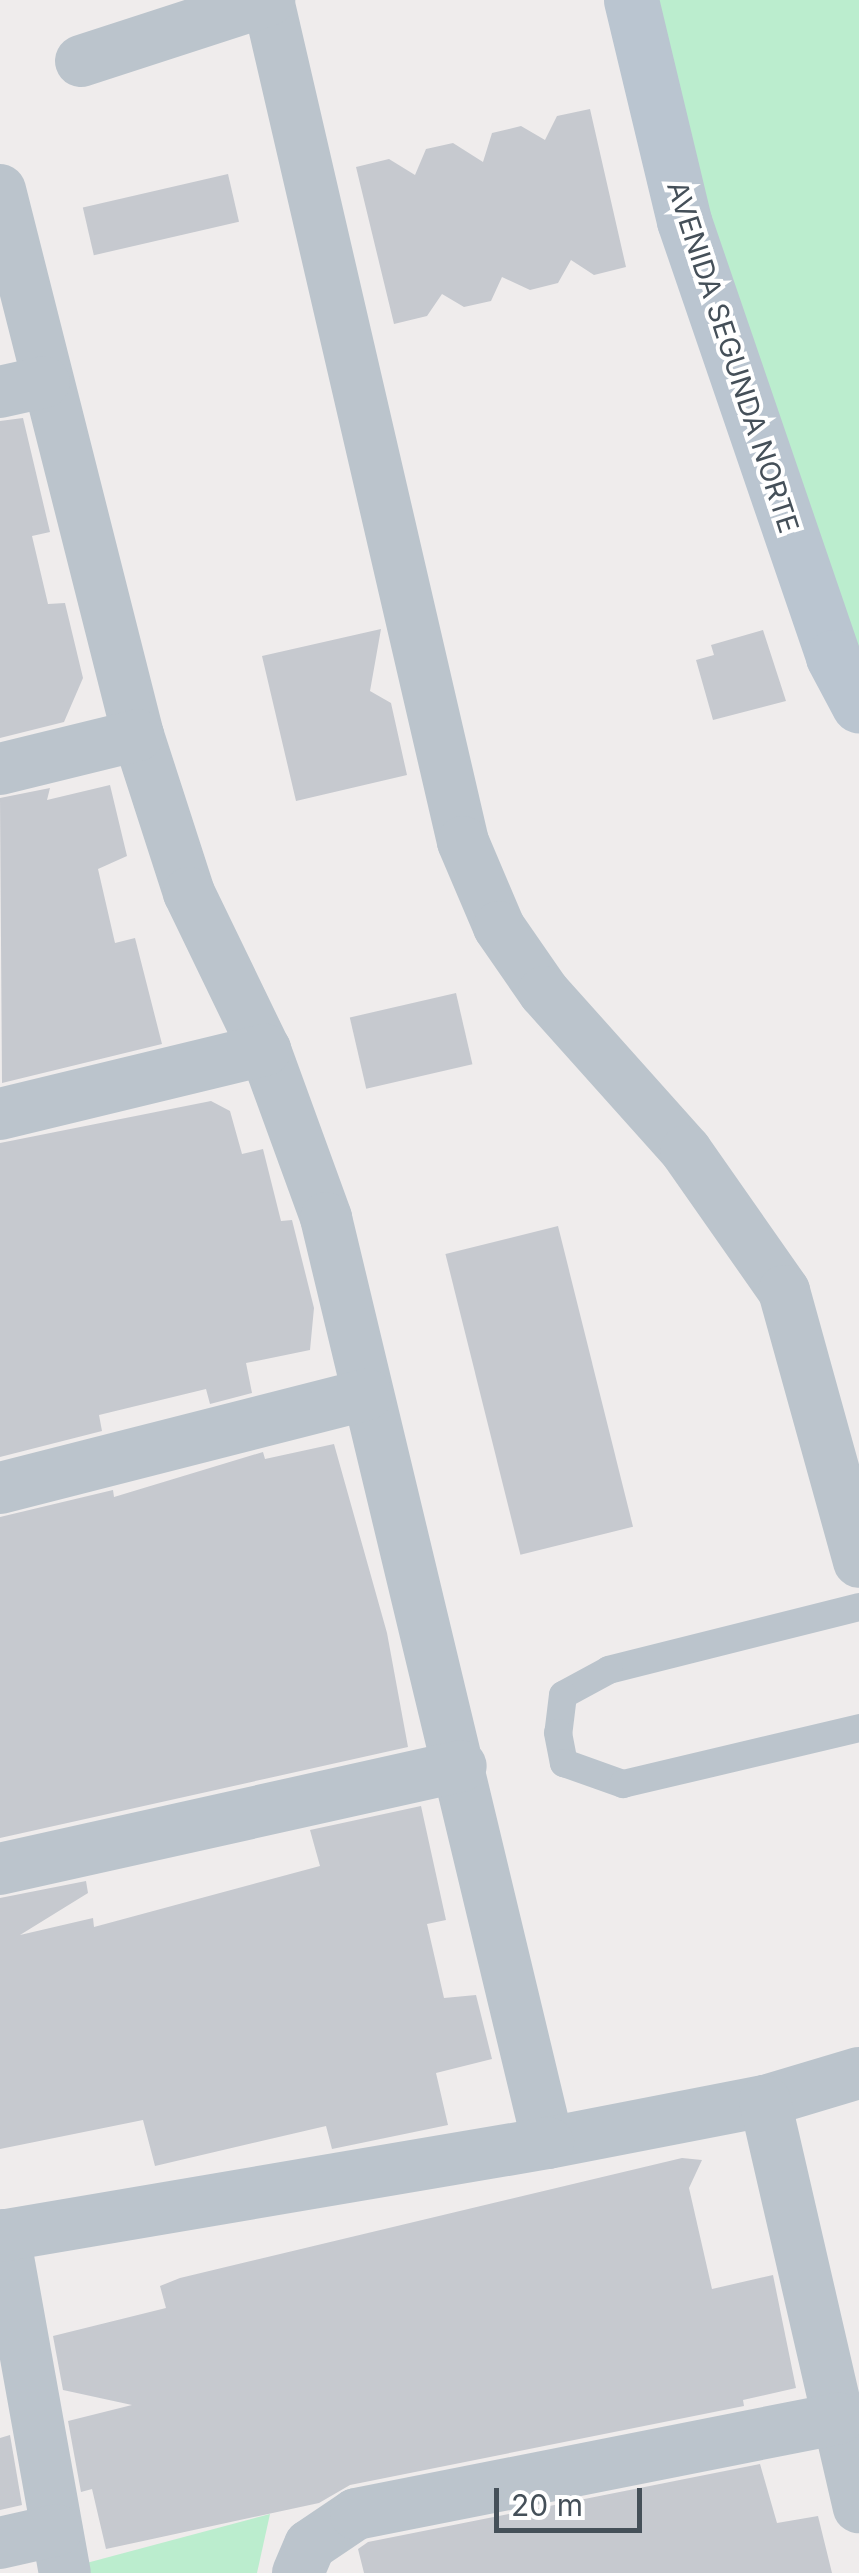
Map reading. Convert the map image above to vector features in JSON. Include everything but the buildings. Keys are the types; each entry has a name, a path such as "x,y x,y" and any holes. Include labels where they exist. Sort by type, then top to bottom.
{"main road":[{"name":"AVENIDA SEGUNDA NORTE","path":"631,0 684,221 834,657 859,706"}],"street":[{"path":"82,61 269,0 463,842 500,927 544,992 686,1151 784,1291 859,1562"},
{"path":"0,190 22,387 189,892 264,1050 326,1218 366,1395 461,1766 548,2142"},
{"path":"0,769 138,735"},
{"path":"0,1114 264,1050"},
{"path":"0,1488 366,1395"},
{"path":"0,1869 461,1766"},
{"path":"0,2543 61,2551 2,2236 765,2101 859,2073"},
{"path":"765,2101 859,2507"},
{"path":"298,2573 310,2544 356,2514 839,2418"}],"lane":[{"path":"859,1607 609,1670 563,1695 558,1733 564,1762 623,1784 859,1728"}],"green space":[{"path":"655,0 859,0 859,675 697,211"},
{"path":"270,2514 257,2573 80,2573 79,2565"}]}
